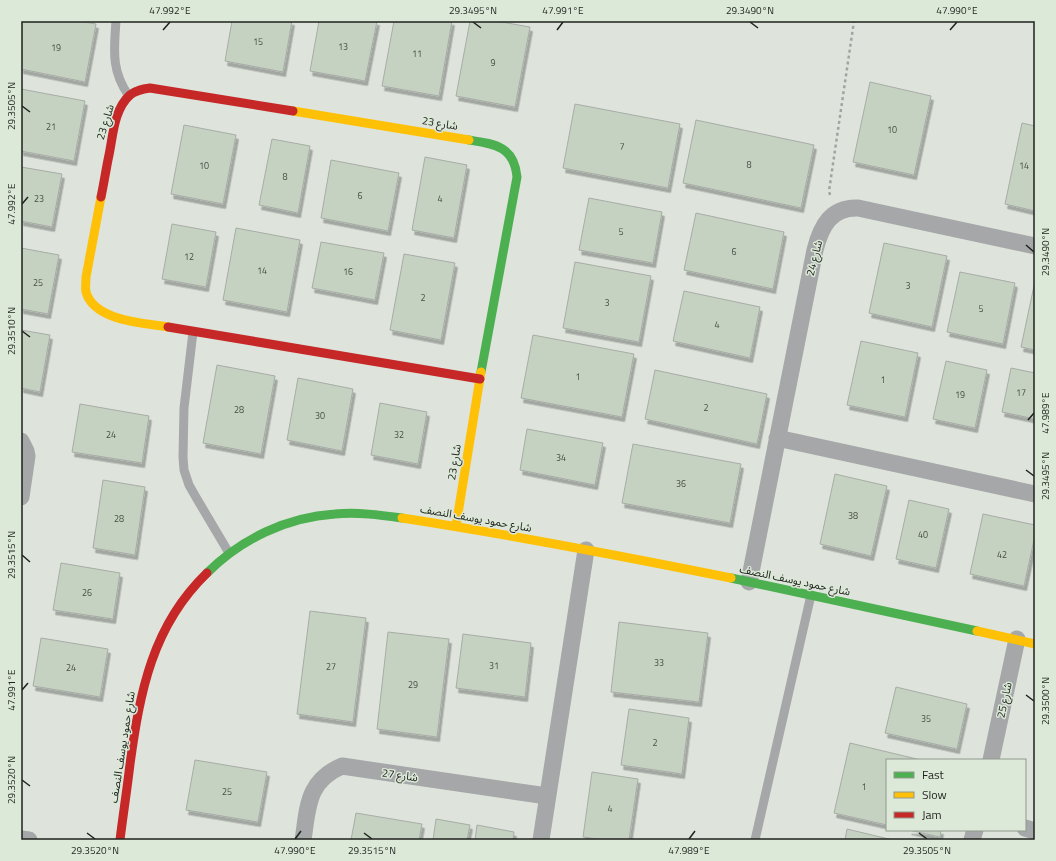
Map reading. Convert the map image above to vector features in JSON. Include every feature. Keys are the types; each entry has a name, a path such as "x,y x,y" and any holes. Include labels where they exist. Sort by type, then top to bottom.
{"street":[{"name":"شارع 23","path":"456,526 516,177 514,162 507,152 490,143 150,88 143,88 129,96 122,105 114,128 86,277 85,287 87,295 97,308 111,317 120,319 480,380"},
{"path":"832,215 844,209 858,208 1035,246"},
{"name":"شارع 24","path":"749,582 814,250 823,228 832,215"},
{"path":"777,438 1035,494"},
{"path":"21,441 26,450 27,456 21,497"},
{"name":"شارع حمود يوسف النصف","path":"120,840 135,728 140,702 154,655 168,625 184,598 213,566 230,553 266,531 303,518 327,514 380,515 456,526 749,582 1035,644"},
{"path":"541,840 586,550"},
{"name":"شارع 25","path":"991,759 1017,639"},
{"name":"شارع 27","path":"303,840 309,800 314,789 319,781 327,774 342,766 547,796"},
{"path":"21,839 29,840"}],"lane":[{"path":"116,21 114,46 116,70 122,87 129,96"},
{"path":"193,332 184,408 184,470 189,485 230,553"},
{"path":"755,840 811,595"}],"path":[{"path":"832,215 829,191 854,21"}],"building":[{"path":"21,21 79,21 96,24 85,82 21,69"},
{"path":"232,21 292,21 283,72 225,61"},
{"path":"319,21 377,21 365,81 310,71"},
{"path":"394,21 452,21 439,96 382,86"},
{"path":"470,21 496,21 530,27 515,107 456,96"},
{"path":"870,82 931,96 914,175 853,162"},
{"path":"21,89 85,101 74,161 21,151"},
{"path":"575,104 680,124 668,188 563,168"},
{"path":"696,120 814,145 801,208 683,183"},
{"path":"1022,123 1035,126 1035,211 1005,204"},
{"path":"184,125 236,135 223,204 171,194"},
{"path":"272,139 310,146 298,213 259,205"},
{"path":"425,157 467,165 454,238 412,230"},
{"path":"331,160 399,173 388,231 321,218"},
{"path":"21,167 62,174 52,227 21,221"},
{"path":"589,198 662,212 653,263 579,250"},
{"path":"696,213 784,232 773,289 684,270"},
{"path":"172,224 216,232 206,287 162,279"},
{"path":"236,228 300,240 287,312 223,300"},
{"path":"321,242 384,253 375,300 312,288"},
{"path":"884,243 947,256 932,327 869,313"},
{"path":"21,248 59,255 48,314 21,309"},
{"path":"404,254 455,263 441,340 390,330"},
{"path":"575,262 651,276 639,342 563,328"},
{"path":"960,272 1015,283 1003,344 947,332"},
{"path":"1035,281 1035,350 1021,347"},
{"path":"684,291 760,307 750,358 673,341"},
{"path":"21,330 50,335 40,392 21,388"},
{"path":"533,335 634,354 622,417 521,398"},
{"path":"861,341 918,353 905,417 847,405"},
{"path":"946,361 987,370 975,428 933,419"},
{"path":"217,365 275,376 261,454 203,443"},
{"path":"1011,368 1035,373 1035,419 1002,412"},
{"path":"655,370 767,394 757,444 645,419"},
{"path":"298,378 353,389 342,451 287,440"},
{"path":"380,403 427,412 418,464 371,455"},
{"path":"80,404 149,416 142,463 72,452"},
{"path":"527,429 603,443 595,485 520,470"},
{"path":"633,444 741,464 730,523 622,503"},
{"path":"835,474 887,486 871,556 820,544"},
{"path":"103,480 145,487 135,555 93,548"},
{"path":"909,500 949,509 936,568 896,559"},
{"path":"983,514 1035,525 1035,535 1024,586 970,574"},
{"path":"61,563 120,573 113,619 53,610"},
{"path":"310,611 366,618 353,722 297,714"},
{"path":"619,622 708,633 699,702 611,692"},
{"path":"388,632 449,639 437,737 377,729"},
{"path":"463,634 531,643 525,697 456,688"},
{"path":"41,638 108,649 100,697 33,686"},
{"path":"896,687 967,704 957,749 885,733"},
{"path":"629,709 689,718 682,774 621,765"},
{"path":"850,743 917,759 886,759 886,825 834,813"},
{"path":"195,760 267,772 258,822 186,810"},
{"path":"592,772 638,779 629,840 604,840 583,837"},
{"path":"356,813 422,824 419,840 351,840"},
{"path":"436,819 470,825 467,840 433,840"},
{"path":"477,825 514,832 513,840 475,840"},
{"path":"847,829 893,840 845,840"},
{"path":"913,831 941,831 940,837"}],"traffic: fast":[{"path":"469,140 487,143 502,148 512,159 517,177 481,372"},
{"path":"207,573 220,561 250,540 282,525 317,516 344,513 402,518"},
{"path":"731,578 977,631"}],"traffic: slow":[{"path":"293,111 469,140"},
{"path":"101,197 86,277 86,292 91,302 109,315 121,319 168,327"},
{"path":"456,526 481,372"},
{"path":"402,518 567,546 731,578"},
{"path":"977,631 1035,644"}],"traffic: jam":[{"path":"101,197 117,115 125,101 135,92 150,88 293,111"},
{"path":"168,327 480,379"},
{"path":"120,840 134,737 144,686 152,661 161,638 173,615 188,593 207,573"}]}
